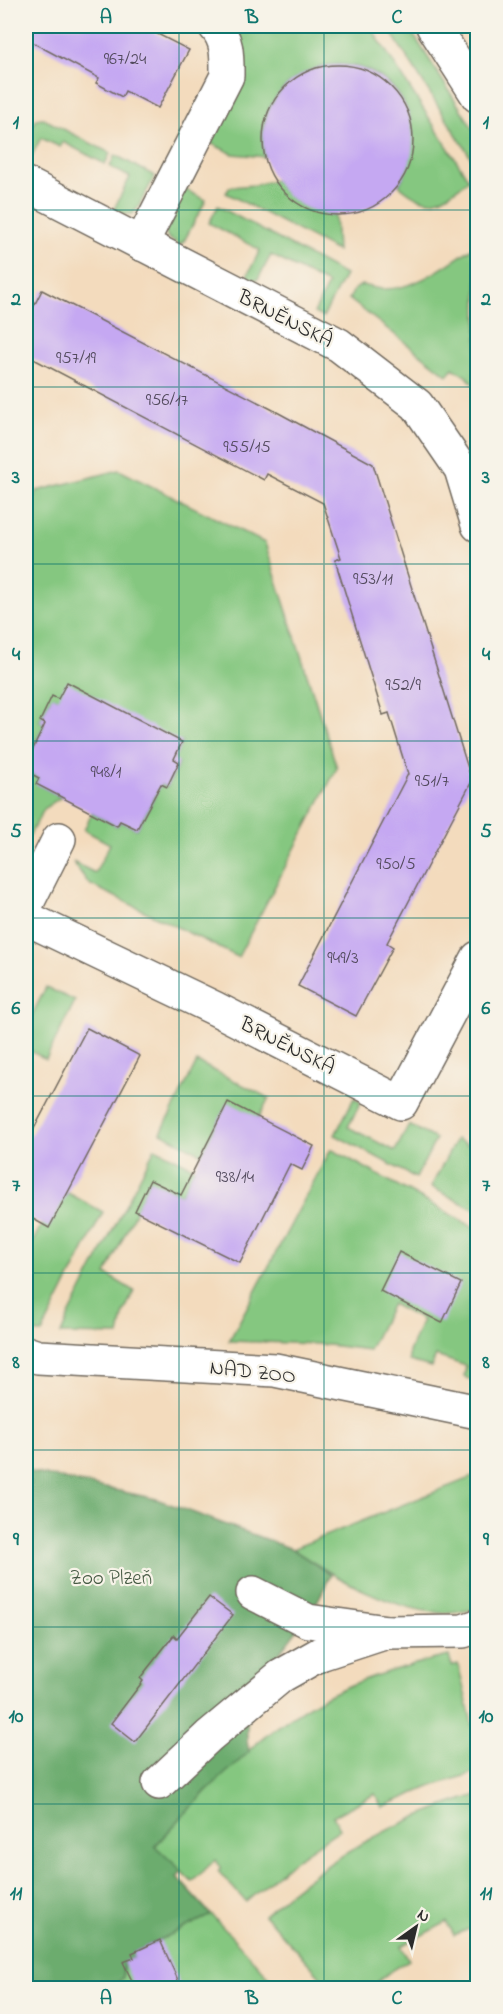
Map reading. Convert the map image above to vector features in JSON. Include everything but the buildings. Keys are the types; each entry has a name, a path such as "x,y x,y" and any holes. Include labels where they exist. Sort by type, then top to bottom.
{"street":[{"path":"141,244 226,76 227,52 221,33 214,26"},
{"path":"433,26 477,96"},
{"name":"BRNĚNSKÁ","path":"26,184 339,345 417,405 461,469 477,525"},
{"path":"26,905 59,839"},
{"name":"BRNĚNSKÁ","path":"26,918 216,1009 401,1103 477,958"},
{"name":"NAD ZOO","path":"26,1353 38,1357 275,1370 477,1412"},
{"path":"253,1593 308,1621 387,1632 463,1631 477,1626"},
{"path":"159,1783 209,1736 281,1677 320,1654 387,1632"}],"green space":[{"path":"231,26 370,26 469,180 442,198 427,201 419,199 399,185 412,148 412,130 408,112 400,97 388,83 372,73 353,66 325,66 311,70 287,85 270,108 265,121 263,139 265,157 233,154 206,141"},
{"path":"387,26 405,26 417,40 477,135 477,167"},
{"path":"42,118 110,153 105,164 63,142 60,147 41,138 31,157 26,154 26,139 36,119"},
{"path":"115,155 155,176 132,214 120,213 114,209 130,177 110,167"},
{"path":"275,180 294,200 317,211 335,215 337,251 226,193 230,187 255,185"},
{"path":"182,188 206,200 180,245 168,238 164,229"},
{"path":"218,206 345,275 323,317 314,313 328,284 271,255 258,279 250,281 247,278 260,250 209,223"},
{"path":"477,245 477,388 467,377 453,368 447,375 349,299 354,290 361,285 379,289 397,288 422,280"},
{"path":"119,470 265,543 337,768 238,957 89,884 73,862 95,873 110,844 84,830 92,813 117,826 120,821 137,829 161,784 167,787 179,763 174,759 182,742 52,697 40,721 45,724 26,763 26,513 37,491"},
{"path":"26,771 39,778 37,784 61,797 45,808 29,836 26,834"},
{"path":"46,987 75,1001 46,1059 26,1049 26,1027"},
{"path":"197,1062 269,1098 258,1118 228,1103 202,1154 161,1133"},
{"path":"354,1098 361,1102 348,1127 395,1151 409,1125 436,1139 416,1178 335,1135"},
{"path":"456,1139 477,1150 477,1211 431,1187"},
{"path":"155,1148 195,1168 181,1195 150,1181 106,1274 134,1291 124,1312 119,1335 61,1334 69,1315"},
{"path":"331,1149 477,1229 478,1363 473,1371 477,1374 477,1382 464,1377 466,1366 436,1356 431,1367 409,1361 409,1352 422,1320 392,1304 369,1350 320,1344 229,1341"},
{"path":"68,1193 103,1212 42,1333 26,1332 26,1254 42,1224"},
{"name":"Zoo Plzeň","path":"26,1471 156,1499 292,1549 137,1834 279,1988 26,1988"},
{"name":"Zoo Plzeň","path":"26,1471 156,1499 292,1549 331,1575 318,1600 267,1670 257,1689 250,1709 247,1730 249,1752 206,1791 155,1846 182,1871 177,1877 211,1915 133,1953 134,1958 123,1963 123,1978 114,1985 116,1988 26,1988"},
{"path":"477,1475 477,1609 453,1613 430,1612 388,1601 347,1582 292,1549"},
{"path":"449,1656 452,1666 458,1664 477,1745 477,1772 432,1786 382,1807 375,1794 333,1816 340,1829 292,1862 246,1902 218,1871 221,1867 215,1860 192,1882 155,1846 217,1780 263,1738 287,1720 353,1684 393,1670"},
{"path":"477,1795 477,1926 454,1935 447,1922 401,1946 409,1960 370,1988 331,1988 264,1915 312,1876 364,1843 419,1816"}]}
